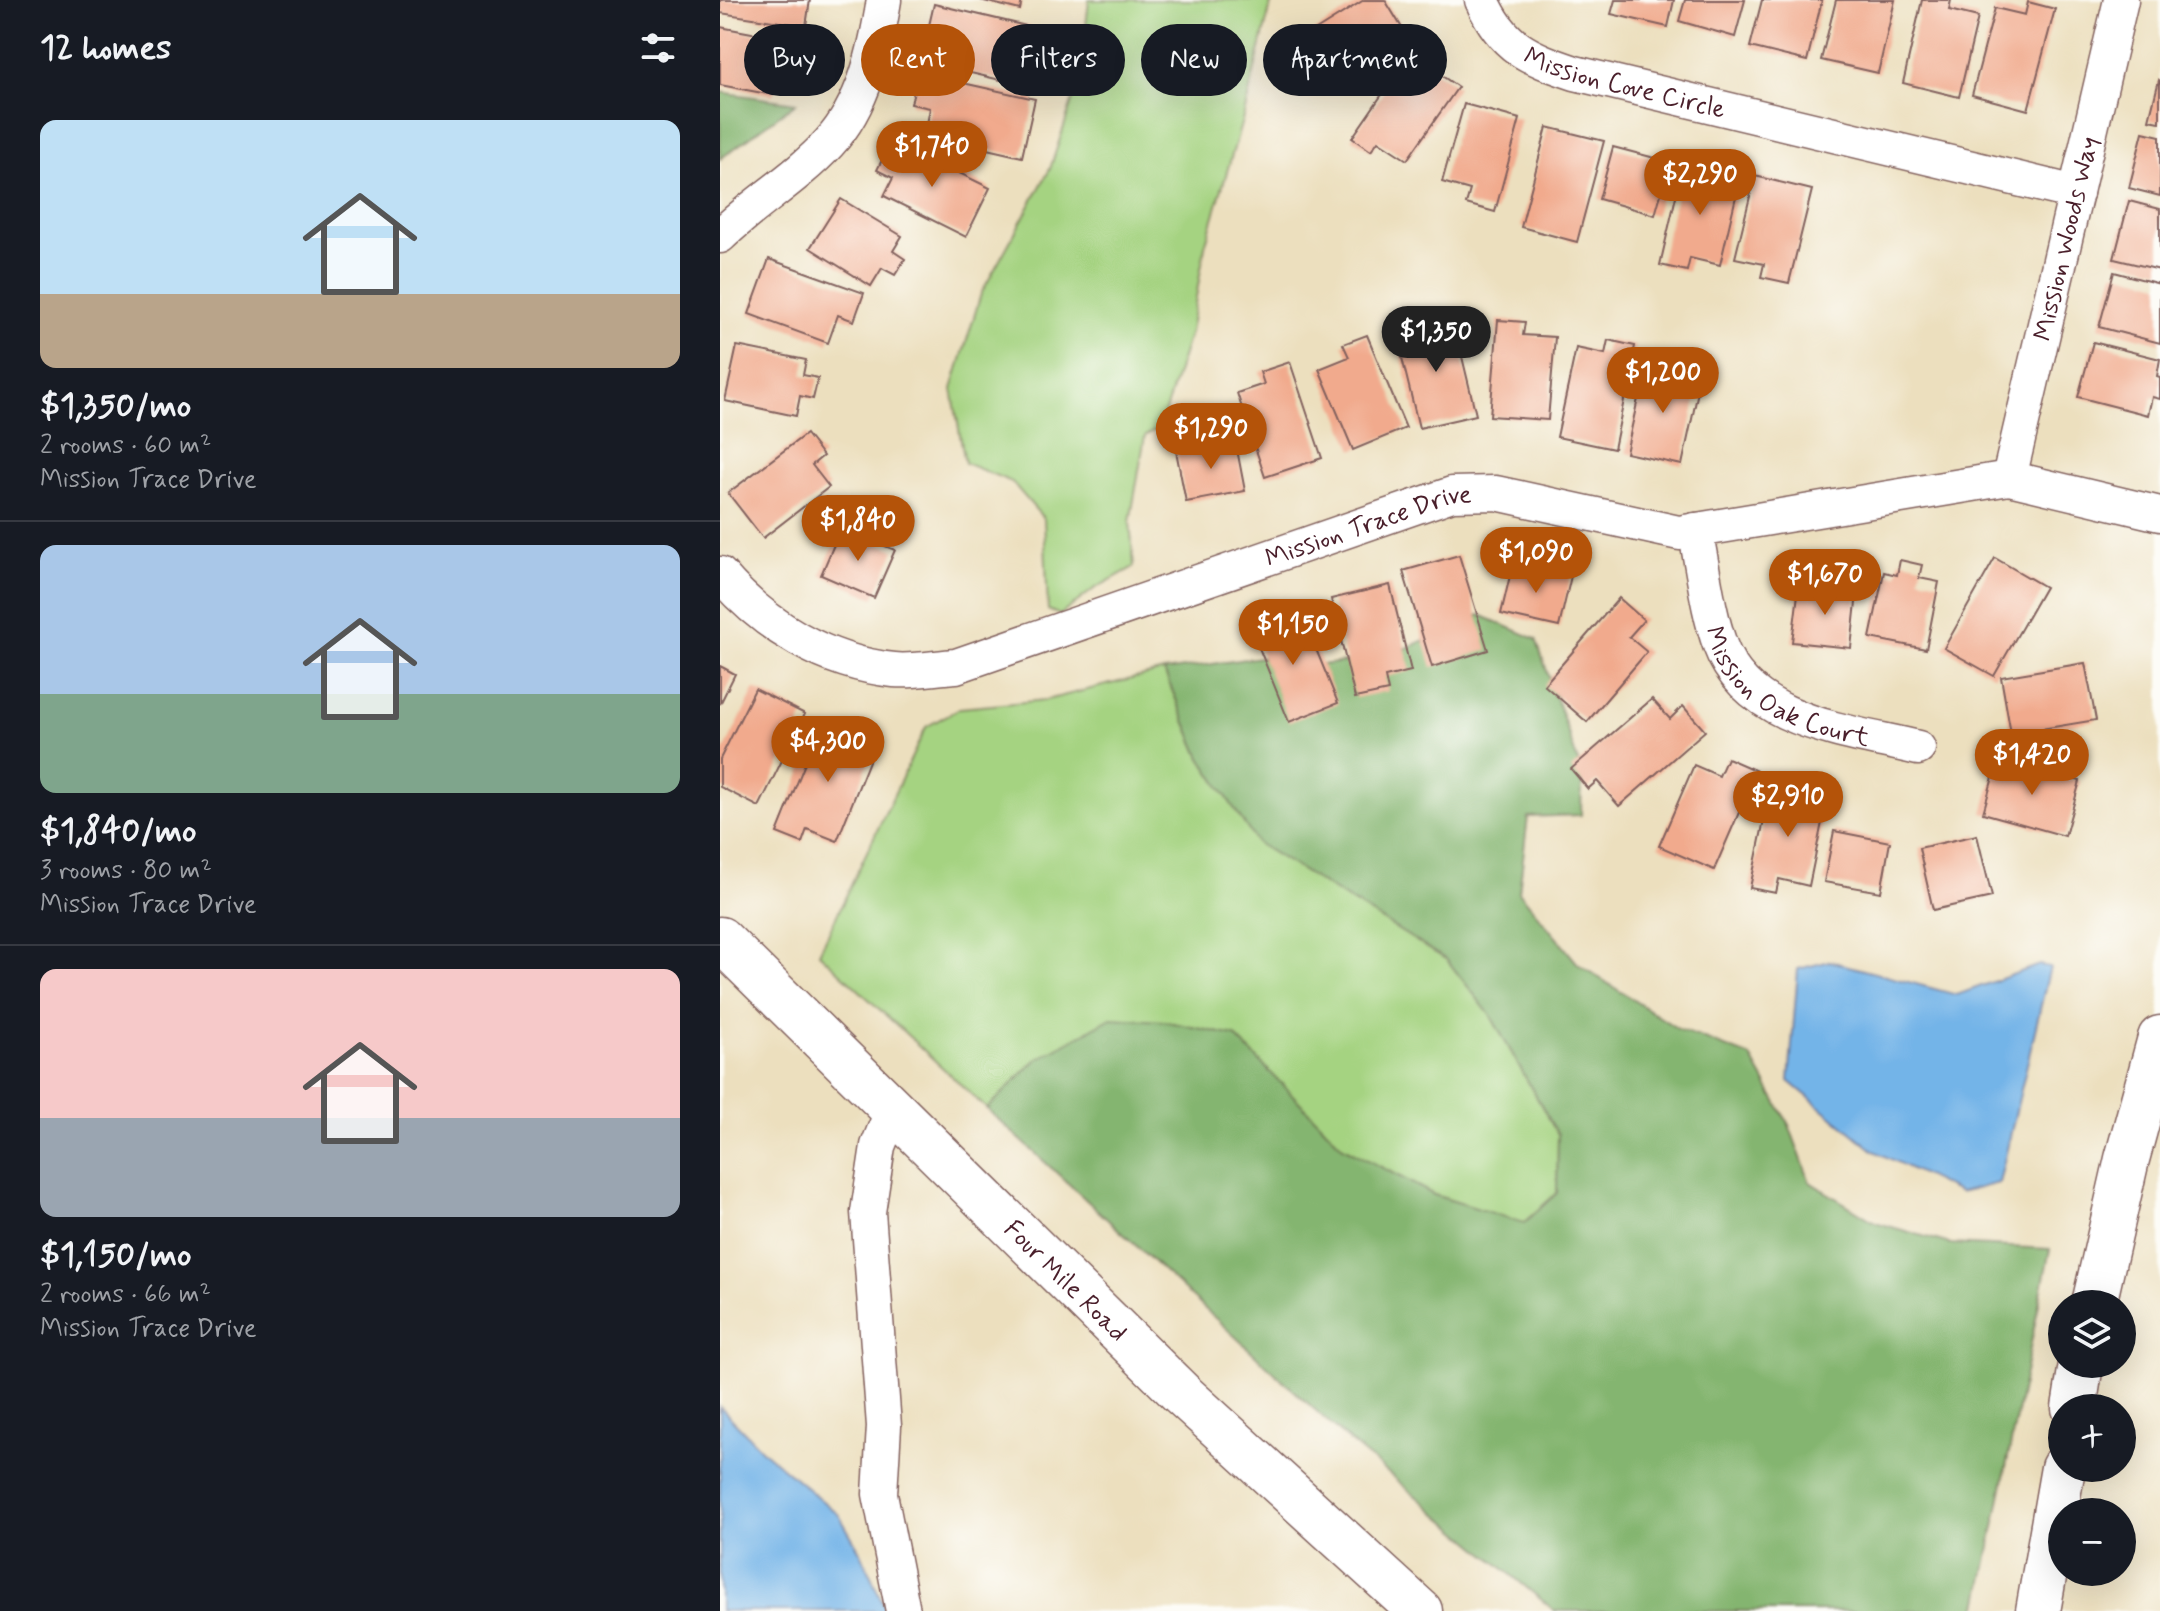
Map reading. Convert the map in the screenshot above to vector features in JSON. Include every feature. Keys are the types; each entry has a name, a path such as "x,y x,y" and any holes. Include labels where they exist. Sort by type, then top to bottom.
{"main road":[{"name":"Four Mile Road","path":"720,939 1400,1604"},
{"path":"2097,1290 2127,1159 2160,1038"},
{"path":"2038,1611 2061,1482"}],"street":[{"path":"720,236 829,142 861,89 876,49 884,0"},
{"name":"Mission Cove Circle","path":"1482,0 1492,23 1525,56 1575,73 2076,193"},
{"name":"Mission Woods Way","path":"2009,478 2121,0"},
{"path":"2009,478 2160,514"},
{"name":"Mission Trace Drive","path":"720,574 789,636 840,659 896,670 956,666 1452,494 1496,493 1679,533 2009,478"},
{"name":"Mission Oak Court","path":"1695,530 1720,646 1744,685 1807,722 1918,748"},
{"path":"893,1109 878,1146 868,1212 884,1426 880,1494 903,1611"}],"green space":[{"path":"1089,0 1272,0 1266,24 1263,24 1263,37 1244,114 1205,246 1190,332 1160,427 1145,436 1130,522 1134,567 1094,589 1060,615 1048,610 1044,519 1012,482 965,463 952,389 981,294 1050,169 1074,96 1125,96 1125,24 1086,24"},
{"path":"720,92 796,103 720,159"},
{"path":"1480,615 1536,639 1582,774 1581,815 1528,817 1519,892 1578,964 1678,1029 1751,1057 1789,1125 1810,1182 1875,1222 1950,1244 2050,1249 1977,1611 1555,1611 1348,1440 987,1109 1036,1060 1111,1018 1164,1021 1235,1036 1343,1147 1434,1195 1524,1223 1557,1193 1558,1135 1491,1016 1447,960 1257,843 1201,758 1164,671 1260,657 1320,665 1387,657"},
{"path":"1164,671 1201,758 1257,843 1447,960 1491,1016 1558,1135 1557,1193 1523,1223 1434,1195 1343,1147 1235,1036 1036,1060 987,1109 819,953 926,727 960,708 1046,700"}],"water":[{"path":"1830,961 1957,995 2039,965 2050,967 1999,1183 1960,1193 1874,1151 1789,1081 1798,969"},
{"path":"720,1407 764,1452 839,1515 861,1553 886,1611 720,1611"}],"building":[{"path":"720,0 810,0 806,24 720,13"},
{"path":"980,0 1022,0 1020,10"},
{"path":"1364,0 1385,0 1400,24 1326,24"},
{"path":"1615,0 1674,0 1668,27 1611,14"},
{"path":"1685,0 1745,0 1735,37 1679,21"},
{"path":"1762,0 1822,0 1807,61 1750,47"},
{"path":"1836,0 1895,0 1878,73 1821,60"},
{"path":"1922,0 1951,0 1949,10 1978,17 1959,97 1903,83"},
{"path":"2028,2 2055,9 2028,110 1972,95 1995,8 2025,15"},
{"path":"934,4 1018,24 991,24 991,78 975,74 975,24 929,24"},
{"path":"720,27 744,32 744,90 720,85"},
{"path":"1447,79 1458,87 1407,160 1378,141 1371,151 1352,138 1381,96 1447,96"},
{"path":"2160,81 2160,122 2149,120"},
{"path":"975,86 991,89 991,96 1035,99 1022,157 925,135 930,108 911,104 913,96 975,96"},
{"path":"1464,104 1520,119 1495,212 1466,204 1470,190 1442,182"},
{"path":"1547,127 1604,141 1577,242 1521,227"},
{"path":"2143,132 2160,136 2160,196 2129,188"},
{"path":"892,140 990,188 966,237 884,196 893,178 877,170"},
{"path":"1613,147 1670,162 1655,215 1599,199"},
{"path":"1684,162 1741,175 1720,265 1690,258 1687,271 1660,265"},
{"path":"1755,176 1812,190 1789,283 1761,277 1764,264 1735,258"},
{"path":"841,199 902,236 893,251 905,259 895,275 882,268 871,286 810,248"},
{"path":"2129,201 2160,209 2160,270 2114,259"},
{"path":"769,259 864,293 854,321 838,315 828,343 749,314"},
{"path":"2114,272 2160,284 2160,343 2099,327"},
{"path":"1453,319 1476,415 1419,428 1396,333"},
{"path":"1498,320 1525,322 1523,335 1555,337 1548,420 1490,416"},
{"path":"1367,335 1406,428 1353,450 1319,369 1349,357 1343,344"},
{"path":"1608,340 1635,346 1614,449 1557,437 1576,348 1605,354"},
{"path":"2093,342 2160,359 2157,376 2160,377 2160,399 2152,397 2148,415 2078,397"},
{"path":"737,346 806,360 803,375 818,378 813,399 800,396 796,416 725,401"},
{"path":"1647,358 1672,364 1670,376 1700,382 1682,465 1626,453"},
{"path":"1290,362 1322,458 1265,477 1237,393 1264,384 1260,372"},
{"path":"806,434 823,456 812,465 829,487 763,538 728,493"},
{"path":"1235,439 1245,491 1186,502 1176,451"},
{"path":"841,528 895,550 874,598 821,575"},
{"path":"1459,555 1488,650 1432,667 1403,571"},
{"path":"1995,558 2045,587 1994,676 1944,648"},
{"path":"1900,560 1922,565 1919,578 1939,582 1926,649 1870,638 1884,572 1897,575"},
{"path":"1513,563 1571,576 1559,627 1501,614"},
{"path":"1390,585 1411,671 1385,677 1388,691 1355,698 1331,599"},
{"path":"1799,586 1857,593 1851,648 1792,642"},
{"path":"1619,598 1644,620 1629,637 1647,652 1587,722 1544,685"},
{"path":"1278,611 1289,635 1307,627 1338,703 1289,722 1249,623"},
{"path":"2085,663 2096,720 2011,734 2001,677"},
{"path":"720,666 735,674 720,704"},
{"path":"755,689 805,714 759,807 720,787 720,759"},
{"path":"1652,699 1670,719 1683,706 1705,731 1619,806 1597,781 1588,789 1571,769"},
{"path":"849,724 879,736 837,841 807,829 802,843 777,833 818,731 842,740"},
{"path":"1727,758 1757,771 1714,870 1659,846 1694,765 1719,776"},
{"path":"1998,759 2080,781 2065,836 1983,813"},
{"path":"1771,786 1827,798 1809,886 1779,879 1776,893 1750,888"},
{"path":"1834,831 1890,842 1881,892 1824,882"},
{"path":"1977,835 1992,897 1933,910 1919,848"}]}
